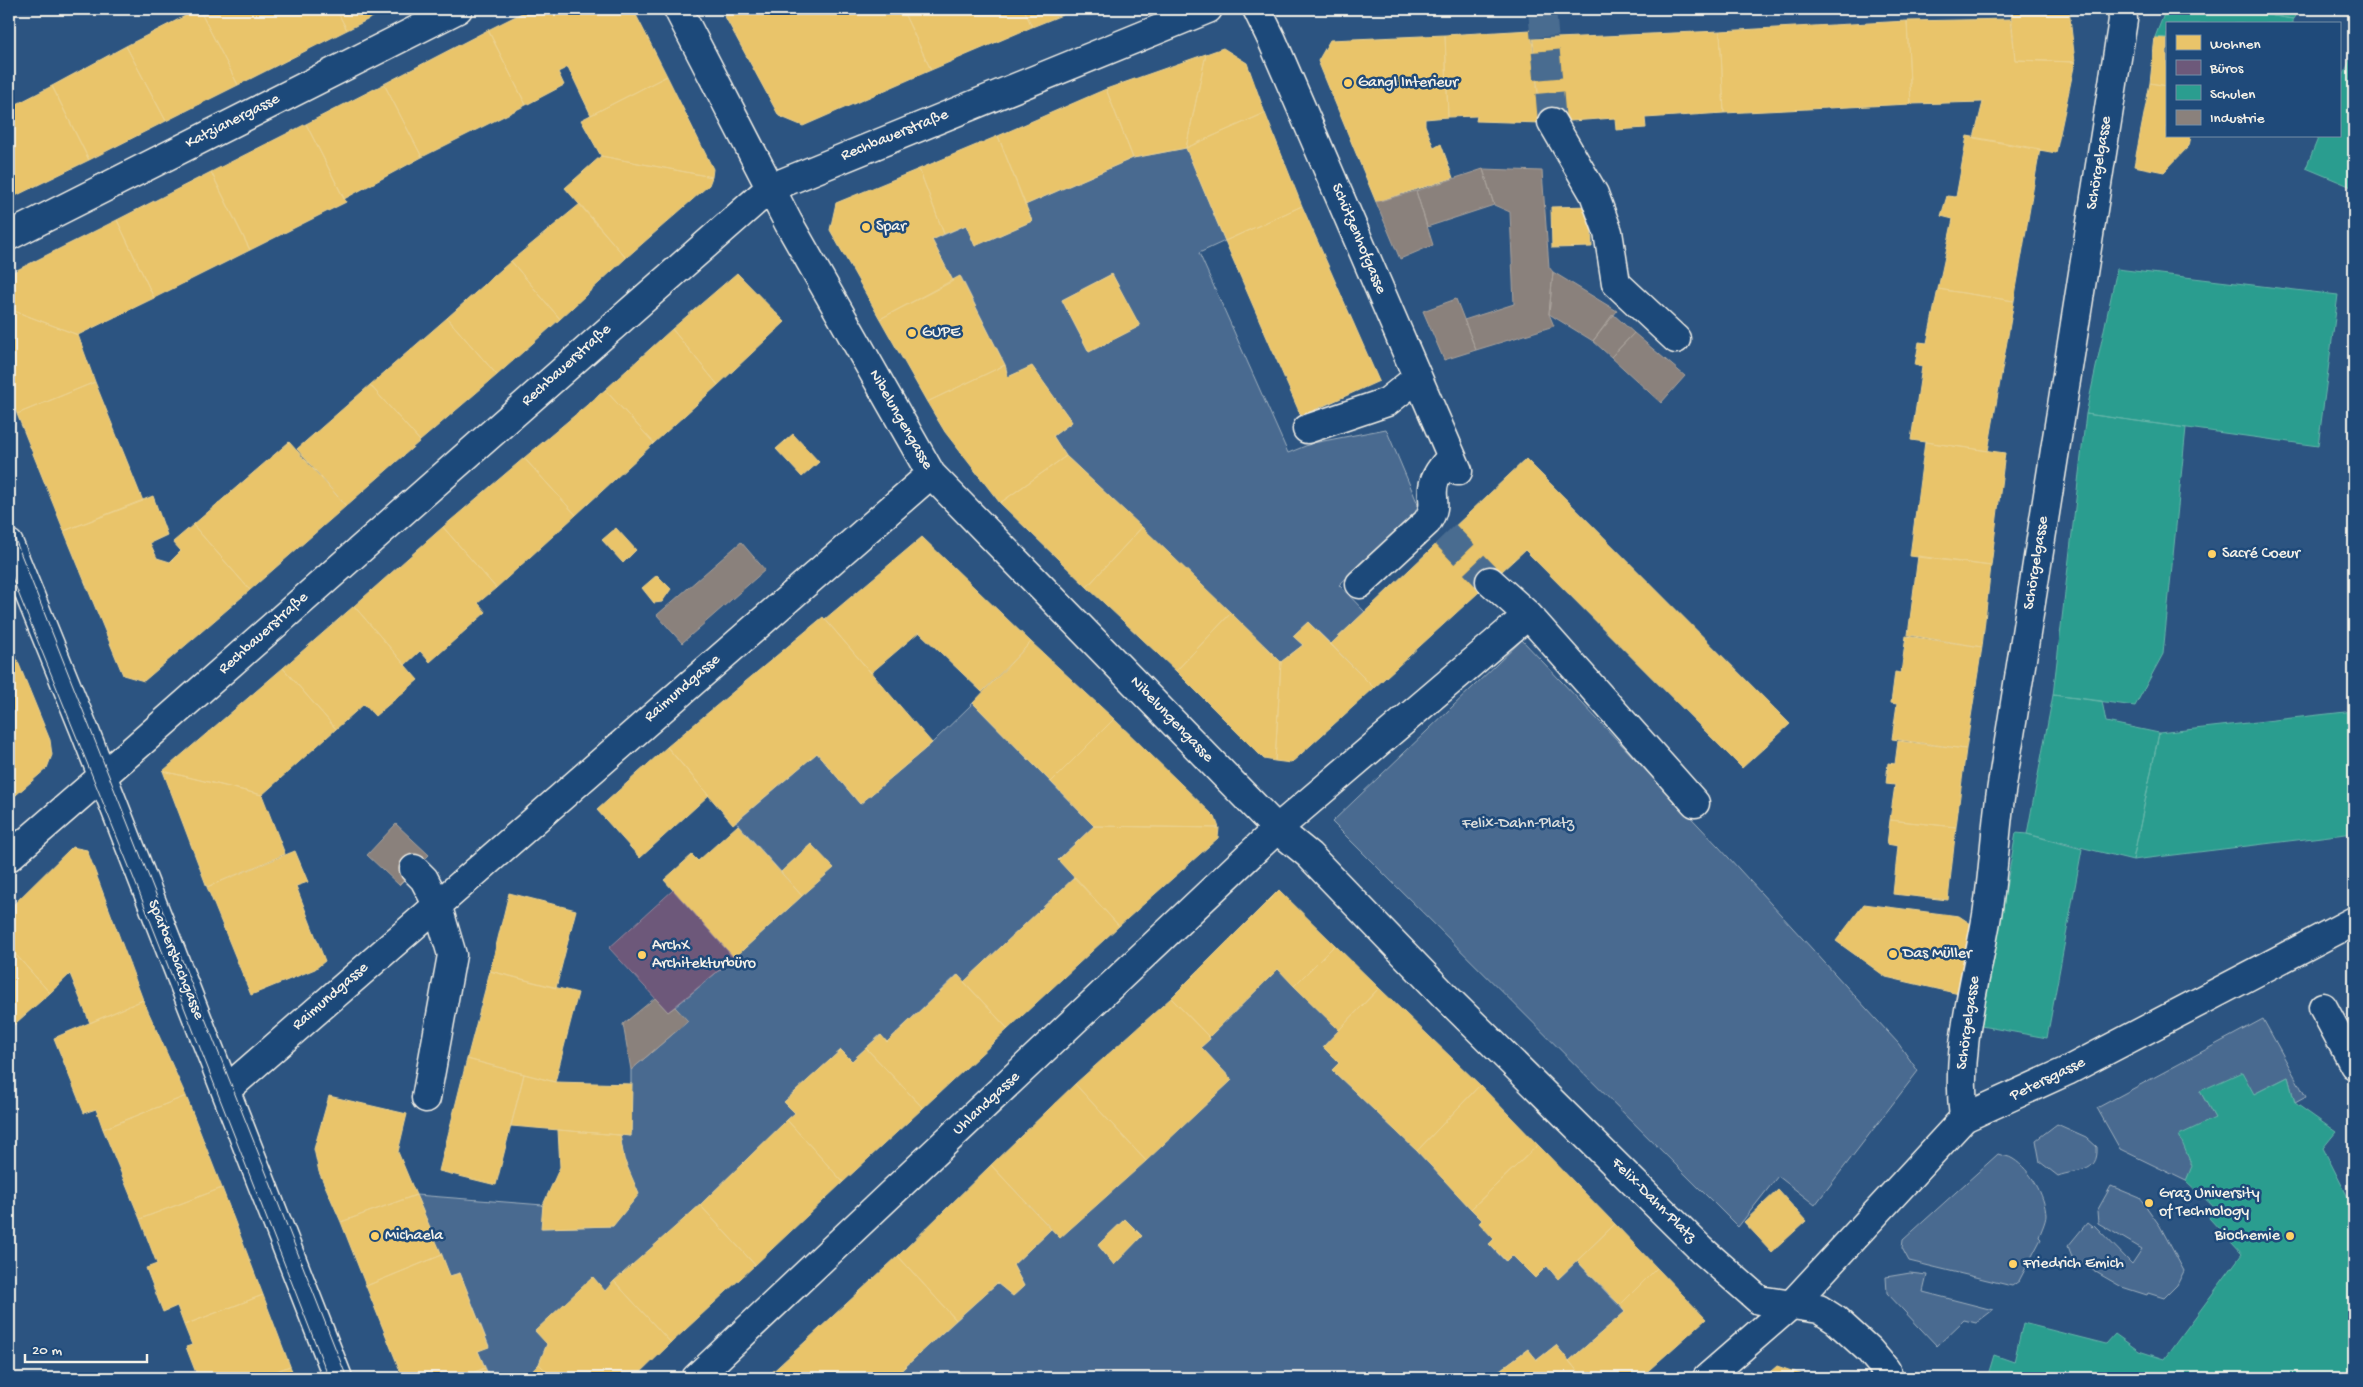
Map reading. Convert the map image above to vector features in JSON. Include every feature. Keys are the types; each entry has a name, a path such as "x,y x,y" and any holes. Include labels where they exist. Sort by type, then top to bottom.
{"street":[{"name":"Katzianergasse","path":"9,236 458,9"},
{"name":"Nibelungengasse","path":"678,9 770,188 930,474 1278,829"},
{"name":"Rechbauerstraße","path":"9,857 770,188 1208,9"},
{"name":"Schützenhofgasse","path":"1257,9 1454,464 1435,480 1433,492 1435,503 1433,513 1427,522 1360,584"},
{"name":"Schörgelgasse","path":"1964,1118 1961,1088 1963,1048 1987,916 2000,798 2123,20 2122,9"},
{"path":"1552,122 1594,194 1608,232 1616,283 1676,339"},
{"path":"1307,429 1387,402 1418,378"},
{"name":"Raimundgasse","path":"226,1090 930,474"},
{"name":"Sparbersbachgasse","path":"9,544 338,1378"},
{"path":"1490,581 1528,615 1695,803"},
{"path":"1278,829 1528,615"},
{"name":"Felix-Dahn-Platz","path":"1278,829 1309,855 1444,995 1702,1250 1759,1300 1792,1304"},
{"name":"Uhlandgasse","path":"696,1378 1278,829"},
{"path":"414,869 424,879 437,904 452,956 426,1098"},
{"name":"Petersgasse","path":"1707,1378 1792,1304 1964,1118 2067,1072 2354,921"},
{"path":"2323,1007 2354,1065"},
{"path":"1792,1304 1819,1309 1836,1320 1869,1350 1886,1370 1887,1378"}],"green space":[{"path":"1186,148 1225,241 1199,253 1288,453 1313,443 1386,429 1420,509 1339,585 1365,612 1331,644 1308,622 1293,636 1303,645 1281,662 1066,456 1053,436 1072,422 1032,367 1008,377 1005,365 961,277 953,281 932,240 966,225 975,246 1032,221 1025,205 1133,158","holes":["1112,274 1139,326 1089,352 1062,300"]},
{"name":"Felix-Dahn-Platz","path":"1522,640 1718,846 1898,1043 1918,1071 1815,1205 1778,1176 1738,1227 1332,822"},
{"path":"973,703 1094,826 1058,860 1075,877 964,982 957,975 887,1042 880,1035 852,1061 841,1050 785,1102 795,1113 700,1205 547,1344 539,1364 526,1378 490,1378 478,1351 489,1346 460,1273 450,1276 416,1195 543,1205 542,1228 613,1226 624,1159 620,1135 631,1136 631,1070 687,1022 675,1007 734,958 802,896 811,844 781,872 736,822 817,753 860,804 932,743"},
{"path":"1278,969 1339,1030 1323,1047 1339,1063 1332,1070 1417,1151 1482,1220 1494,1239 1489,1244 1505,1261 1512,1255 1535,1278 1547,1266 1558,1279 1577,1261 1625,1312 1569,1361 1556,1345 1537,1360 1528,1349 1489,1378 893,1378 997,1283 1013,1296 1024,1286 1013,1265 1051,1229 1060,1237 1232,1080 1201,1047 1210,1039 1209,1037","holes":["1125,1219 1142,1236 1114,1264 1098,1245"]},
{"path":"2263,1019 2306,1097 2295,1103 2288,1077 2254,1094 2200,1091 2215,1118 2186,1181 2120,1149 2097,1108"},
{"path":"2057,1124 2086,1137 2097,1147 2097,1156 2090,1167 2058,1176 2040,1162 2036,1140"},
{"path":"1998,1154 2011,1158 2026,1170 2040,1192 2045,1208 2046,1217 2039,1237 2041,1239 2019,1281 2012,1286 1909,1261 1902,1248 1903,1240"},
{"path":"2111,1186 2140,1198 2160,1226 2184,1271 2177,1285 2164,1298 2122,1287 2073,1259 2068,1246 2087,1223 2092,1227 2094,1225 2132,1264 2142,1249 2098,1223 2097,1211"},
{"path":"1910,1273 1927,1275 1923,1292 1993,1310 1976,1323 1964,1320 1937,1346 1887,1293 1886,1277"}],"building: Wohnen":[{"path":"199,9 238,85 166,121 126,46"},
{"path":"199,9 336,9 347,30 238,85"},
{"path":"336,9 389,9 347,30"},
{"path":"530,9 633,9 667,76 591,115 568,67 558,72 564,85 526,105 488,30"},
{"path":"726,9 902,9 931,70 803,126 779,116 722,11"},
{"path":"902,9 1024,9 1032,27 931,70"},
{"path":"1024,9 1077,9 1032,27"},
{"path":"2069,9 2075,62 2015,60 2011,10"},
{"path":"2011,19 2015,60 2075,62 2056,153 1974,138 1983,102 1911,104 1907,21"},
{"path":"1907,21 1911,104 1724,113 1720,31"},
{"path":"488,30 526,105 422,157 384,84"},
{"path":"1531,30 1541,123 1476,121 1477,116 1448,117 1445,35"},
{"path":"1720,31 1724,113 1645,118 1646,128 1616,130 1615,118 1541,123 1533,39"},
{"path":"1445,35 1448,117 1425,119 1425,125 1434,148 1441,144 1453,178 1376,202 1318,61 1330,40"},
{"path":"2155,37 2166,38 2166,86 2150,83"},
{"path":"126,46 166,121 89,160 52,86"},
{"path":"1223,48 1247,63 1265,113 1186,148 1206,54"},
{"path":"1206,54 1186,148 1133,158 1106,89"},
{"path":"667,76 713,169 712,177 601,156 581,120"},
{"path":"2150,83 2166,86 2166,138 2191,138 2189,146 2164,172 2134,166"},
{"path":"384,84 422,157 344,199 306,124"},
{"path":"52,86 89,160 9,199 9,108"},
{"path":"1106,89 1133,158 1025,205 998,136"},
{"path":"1265,113 1302,206 1225,241 1186,148"},
{"path":"306,124 346,202 250,250 211,172"},
{"path":"998,136 1032,221 975,246 966,225 944,234 919,169"},
{"path":"1967,136 2040,149 2014,301 1938,289 1953,219 1941,216 1947,196 1956,197"},
{"path":"601,156 712,177 709,185 626,258 565,188"},
{"path":"919,169 944,234 932,240 953,281 880,319 830,230 836,203"},
{"path":"211,172 250,250 154,298 117,220"},
{"path":"580,204 626,258 560,319 511,261"},
{"path":"1302,206 1379,381 1301,416 1225,241"},
{"path":"1591,206 1592,247 1552,248 1551,207"},
{"path":"117,220 154,298 78,335 9,309 9,274"},
{"path":"511,261 560,319 497,375 447,318"},
{"path":"737,273 785,322 718,385 672,329"},
{"path":"1112,274 1140,326 1089,352 1062,300"},
{"path":"960,276 1005,365 927,402 880,319"},
{"path":"1938,289 2014,301 1988,451 1911,440 1922,367 1915,365 1919,342 1927,343"},
{"path":"9,309 78,335 95,382 17,414 9,392"},
{"path":"447,318 497,375 420,441 370,385"},
{"path":"672,329 718,385 654,443 605,390"},
{"path":"1005,365 1008,377 1032,366 1072,422 1053,436 1066,456 1000,503 945,432 927,402"},
{"path":"95,382 143,501 64,531 17,414"},
{"path":"370,385 420,441 346,506 297,449"},
{"path":"605,390 654,443 576,515 524,458"},
{"path":"793,434 819,462 802,477 776,449"},
{"path":"289,442 346,506 250,590 193,525"},
{"path":"1925,442 2005,453 1991,566 1910,556"},
{"path":"1066,456 1142,527 1087,587 1000,503"},
{"path":"524,458 576,515 496,588 443,527"},
{"path":"1526,459 1790,724 1742,768 1525,550 1374,688 1331,644"},
{"path":"153,496 167,535 150,543 157,558 170,562 181,551 173,542 193,525 250,590 144,681 123,675 64,531"},
{"path":"443,527 496,588 478,603 486,612 430,662 420,651 405,665 354,606"},
{"path":"1142,527 1231,613 1176,671 1087,587"},
{"path":"616,528 636,550 623,563 602,540"},
{"path":"922,537 1031,642 982,692 919,632 871,673 825,619"},
{"path":"1918,556 1991,566 1982,647 1908,635"},
{"path":"657,575 671,589 662,602 654,603 642,588"},
{"path":"354,606 418,680 375,716 364,704 336,729 283,668"},
{"path":"1231,613 1281,662 1275,761 1264,759 1176,671"},
{"path":"823,617 932,743 860,804 817,753 733,824 667,747"},
{"path":"1308,622 1374,688 1291,763 1275,761 1281,662 1303,645 1293,636"},
{"path":"1906,636 1982,647 1966,749 1892,739 1897,704 1891,703 1895,672 1901,673"},
{"path":"9,640 50,740 52,755 47,768 9,801"},
{"path":"1031,642 1114,719 1051,782 973,703"},
{"path":"283,668 336,729 262,795 163,771"},
{"path":"1114,719 1215,817 1219,828 1094,826 1051,782"},
{"path":"1898,741 1966,749 1956,827 1890,820 1895,785 1886,784 1888,763 1895,764"},
{"path":"667,747 709,795 640,858 597,810"},
{"path":"163,771 262,795 285,854 207,887"},
{"path":"1890,820 1956,827 1948,900 1893,894 1898,846 1887,844"},
{"path":"738,825 802,896 734,958 664,880 692,855 698,861"},
{"path":"1094,826 1219,828 1218,838 1119,926 1058,860"},
{"path":"811,844 834,868 802,896 781,872"},
{"path":"72,847 87,850 143,1000 90,1023 70,974 50,993 9,947 9,909"},
{"path":"295,851 308,882 296,886 325,961 315,969 251,995 207,887"},
{"path":"1075,877 1119,926 1008,1029 964,982"},
{"path":"1279,890 1335,945 1294,986 1278,969 1209,1037 1171,998"},
{"path":"509,893 576,910 556,988 490,971"},
{"path":"1864,904 1959,916 1971,924 1959,994 1886,977 1836,941"},
{"path":"1335,945 1379,988 1339,1030 1294,986"},
{"path":"9,947 50,993 9,1029"},
{"path":"490,971 578,993 555,1082 467,1059"},
{"path":"958,975 1008,1029 923,1108 866,1048 881,1035 887,1042"},
{"path":"1379,988 1480,1085 1417,1151 1332,1070 1339,1063 1323,1047"},
{"path":"1171,998 1209,1037 1210,1039 1201,1047 1232,1080 1146,1161 1075,1084"},
{"path":"143,1000 186,1096 103,1129 96,1109 84,1113 54,1038"},
{"path":"866,1048 923,1108 843,1182 787,1120 795,1113 784,1102 841,1050 852,1061"},
{"path":"467,1059 524,1074 496,1185 439,1171"},
{"path":"524,1074 555,1082 632,1084 631,1136 511,1126"},
{"path":"1075,1084 1146,1161 1060,1238 991,1165"},
{"path":"1480,1085 1538,1145 1471,1209 1417,1151"},
{"path":"186,1096 222,1188 140,1219 103,1129"},
{"path":"329,1096 407,1114 398,1152 416,1195 341,1222 319,1172 314,1149"},
{"path":"787,1120 843,1182 755,1265 700,1205"},
{"path":"558,1130 620,1135 624,1159 639,1194 613,1226 541,1228 543,1205 560,1167"},
{"path":"1538,1145 1615,1224 1558,1279 1547,1266 1535,1278 1512,1255 1506,1261 1489,1244 1494,1239 1479,1223 1482,1220 1471,1209"},
{"path":"991,1165 1051,1229 1013,1265 1024,1286 1013,1296 997,1283 956,1320 898,1256"},
{"path":"222,1188 263,1295 184,1325 177,1306 163,1312 146,1268 157,1264 140,1219"},
{"path":"1778,1190 1806,1221 1772,1252 1744,1222"},
{"path":"416,1195 442,1255 366,1286 341,1222"},
{"path":"700,1205 755,1265 671,1343 614,1281"},
{"path":"1125,1219 1142,1236 1114,1265 1098,1245"},
{"path":"1615,1224 1657,1268 1620,1305 1577,1261"},
{"path":"442,1255 450,1276 460,1273 489,1347 478,1351 485,1368 460,1378 403,1378 366,1286"},
{"path":"898,1256 956,1320 893,1378 766,1378"},
{"path":"1657,1268 1706,1319 1640,1378 1583,1378 1569,1361 1625,1312 1620,1305"},
{"path":"593,1277 605,1291 614,1281 671,1343 635,1378 553,1378 539,1364 547,1344 535,1331"},
{"path":"263,1295 290,1366 259,1378 198,1378 186,1347 192,1345 184,1325"},
{"path":"1556,1345 1583,1378 1489,1378 1528,1349 1537,1360"},
{"path":"539,1364 553,1378 526,1378"},
{"path":"290,1366 295,1378 259,1378"},
{"path":"1777,1366 1812,1378 1763,1378"},
{"path":"485,1368 490,1378 460,1378"}],"building: Büros":[{"path":"673,890 734,958 668,1012 609,948"}],"building: Schulen":[{"path":"2166,9 2231,9 2293,19 2293,22 2166,22 2166,38 2155,37"},
{"path":"2243,9 2299,9 2293,19 2242,11"},
{"path":"2354,50 2354,188 2306,168 2318,138 2340,138 2340,85"},
{"path":"2117,269 2338,295 2318,446 2086,414"},
{"path":"2086,414 2186,428 2163,654 2135,706 2053,695"},
{"path":"2053,695 2102,701 2106,722 2159,733 2133,860 2027,834"},
{"path":"2354,711 2354,833 2133,860 2159,733"},
{"path":"2016,833 2027,834 2082,849 2047,1038 1981,1026"},
{"path":"2350,833 2354,833 2354,870"},
{"name":"Biochemie","path":"2242,1072 2254,1094 2288,1077 2295,1103 2336,1132 2323,1148 2354,1209 2354,1368 2350,1369 2343,1378 1987,1378 1994,1355 2014,1362 2023,1323 2106,1344 2115,1334 2139,1351 2164,1359 2242,1254 2209,1218 2215,1208 2186,1181 2192,1166 2179,1135 2215,1118 2200,1091"}],"building: Industrie":[{"path":"1483,169 1542,171 1549,267 1553,272 1549,314 1554,326 1476,350 1464,320 1514,304 1510,212 1494,205"},
{"path":"1483,169 1494,205 1427,227 1416,191"},
{"path":"1416,191 1433,245 1400,259 1376,202"},
{"path":"1553,272 1617,311 1593,341 1549,314"},
{"path":"1456,299 1476,350 1444,360 1423,311"},
{"path":"1613,314 1634,333 1611,357 1593,341"},
{"path":"1634,333 1685,376 1661,403 1611,357"},
{"path":"741,542 765,570 682,643 657,615"},
{"path":"396,824 429,855 399,885 367,855"},
{"path":"655,998 668,1012 675,1007 688,1021 631,1070 623,1024"}],"tunnel":[{"path":"1542,9 1552,122"},
{"path":"1445,534 1490,581"}],"tram line":[{"path":"9,524 347,1378"},
{"path":"9,570 134,879 329,1378"}],"place":[{"name":"Gangl Interieur","path":"1348,83"},
{"name":"Spar","path":"866,227"},
{"name":"GUPE","path":"912,333"},
{"name":"Sacré Coeur","path":"2212,554"},
{"name":"Das Müller","path":"1893,954"},
{"name":"ArchX Architekturbüro","path":"642,955"},
{"name":"Graz University of Technology","path":"2149,1203"},
{"name":"Michaela","path":"375,1236"},
{"name":"Biochemie","path":"2290,1236"},
{"name":"Friedrich Emich","path":"2013,1264"}]}
